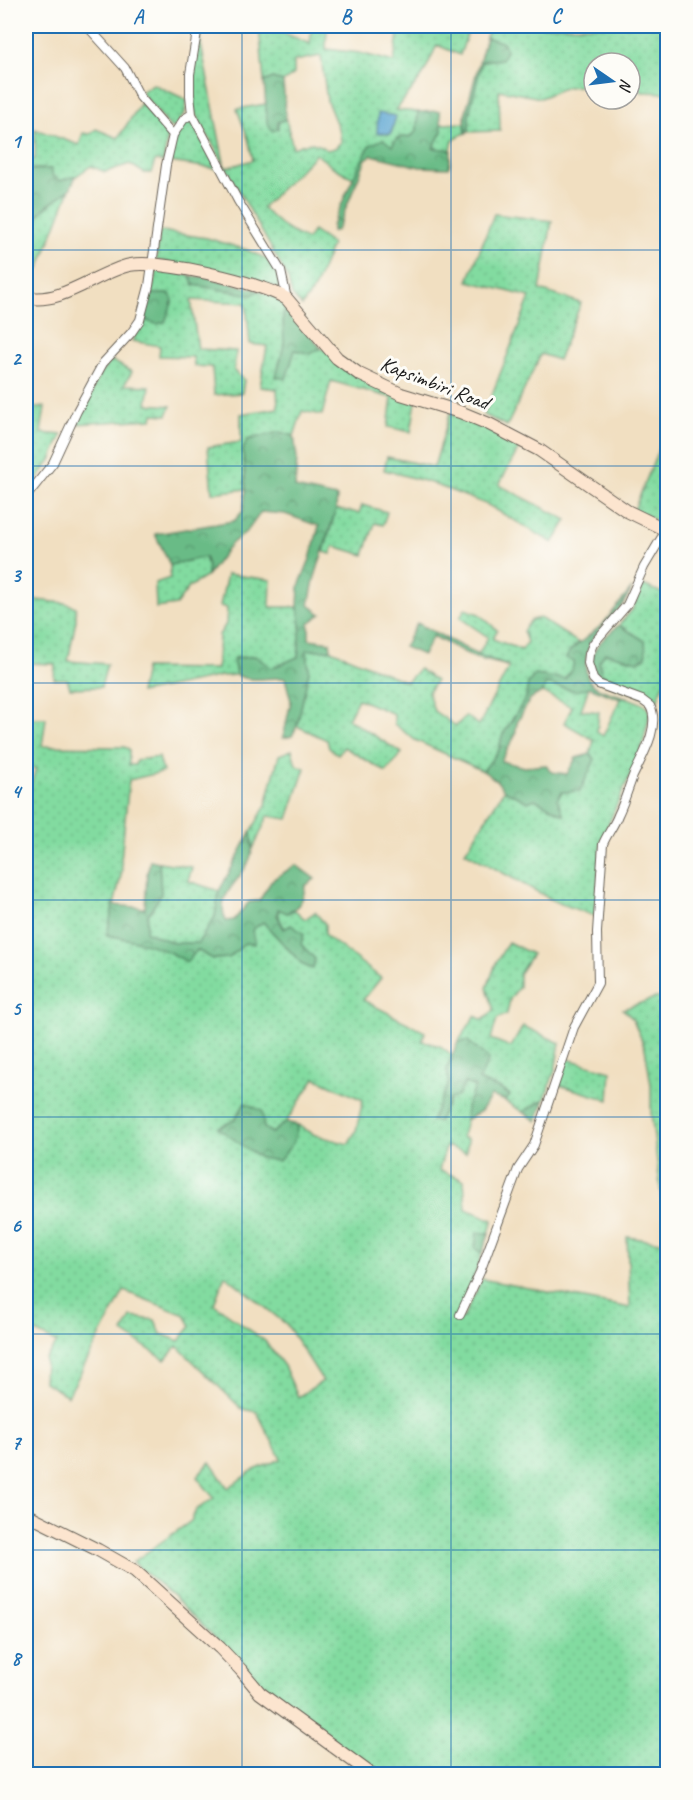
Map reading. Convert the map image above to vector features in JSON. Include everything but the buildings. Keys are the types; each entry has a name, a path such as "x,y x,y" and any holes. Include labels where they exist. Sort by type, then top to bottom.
{"street":[{"path":"87,26 125,68 140,97 173,135"},
{"path":"198,26 190,74 192,114 238,201 281,271 287,299"},
{"path":"26,497 53,463 103,363 140,320 149,286 166,165 173,135 184,119 192,114"},
{"name":"Kapsimbiri Road","path":"26,297 47,298 62,294 118,268 131,265 152,264 254,284 287,299 337,358 359,374 401,394 460,412 489,424 539,450 627,511 667,530"},
{"path":"460,1315 480,1272 518,1169 534,1145 574,1027 598,983 597,932 603,844 619,814 644,756 650,740 653,717 651,706 642,700 594,682 589,670 588,659 593,644 627,605 644,567 667,530"},
{"path":"26,1514 98,1550 135,1572 220,1648 242,1670 260,1693 371,1774"}],"green space":[{"path":"259,26 281,26 279,31 310,44 312,26 327,26 326,49 360,53 394,62 398,34 365,26 470,26 460,55 437,45 423,75 396,110 418,112 417,130 412,136 397,138 392,147 370,145 353,178 316,154 262,208 286,229 307,240 313,231 332,244 315,287 302,306 292,295 287,276 226,168 253,160 248,138 237,109 266,104 267,121 278,122 286,119 293,148 310,143 327,150 335,148 341,142 340,133 327,101 321,56 294,61 294,74 283,82 273,78 264,82"},
{"path":"490,26 667,26 667,93 642,92 642,51 582,51 582,86 566,87 541,98 499,90 500,131 469,132 469,114 482,61 502,59 504,43 486,37"},
{"path":"199,34 224,165 194,111 193,87"},
{"path":"486,37 504,43 506,51 502,59 482,61 469,114 469,132 466,133 465,115"},
{"path":"273,78 283,82 286,119 278,122 278,129 272,131 267,121 264,82"},
{"path":"153,84 187,100 185,113 174,128 170,127 141,92"},
{"path":"141,103 168,136 163,162 155,161 151,173 144,173 130,164 105,172 91,166 76,176 60,181 53,178 51,169 28,169 27,160 35,159 35,129 79,145 83,133 90,134 96,129 118,138"},
{"path":"440,111 442,131 433,148 451,150 449,168 420,167 372,155 366,159 337,230 332,232 332,226 370,145 383,139 392,146 397,138 412,136 417,130 418,112"},
{"path":"187,122 193,123 218,169 170,162 177,134"},
{"path":"465,123 466,133 455,139 451,150 433,148 442,131 441,124"},
{"path":"51,169 53,177 60,181 76,176 70,189 46,207 34,220 26,241 26,170"},
{"path":"70,189 39,269 26,265 25,244 32,224 49,205"},
{"path":"494,214 552,221 540,290 581,303 558,360 541,354 507,426 484,415 530,297 468,281"},
{"path":"160,231 207,238 247,250 267,259 277,273 281,289 249,278 156,260"},
{"path":"158,269 190,276 194,285 255,290 277,299 287,306 283,315 284,345 277,377 286,378 295,350 321,348 416,402 411,432 388,427 392,398 331,381 322,415 302,411 294,436 279,432 243,450 246,489 212,493 208,447 241,442 241,414 278,408 277,389 260,387 267,346 250,344 246,303 191,300 198,349 236,351 234,371 244,380 242,393 214,395 212,367 194,366 193,357 159,356 160,346 132,341 144,320 157,324 170,294 151,294"},
{"path":"190,276 205,277 259,290 252,295 194,285"},
{"path":"151,294 170,294 173,300 165,322 157,324 144,320"},
{"path":"287,306 321,348 310,354 295,350 286,379 276,377 284,345 283,315"},
{"path":"111,360 132,372 124,385 150,386 147,404 171,406 167,415 153,414 152,419 77,424 100,374"},
{"path":"45,407 41,433 62,435 51,460 26,493 26,409"},
{"path":"450,413 484,426 520,446 499,485 567,520 553,543 488,505 431,483 384,470 387,457 434,467"},
{"path":"667,429 667,526 634,510"},
{"path":"279,432 294,436 297,458 295,488 337,497 336,509 314,580 309,605 321,614 309,623 309,639 330,642 331,650 307,650 309,671 297,726 292,736 283,738 291,701 285,678 254,679 236,675 233,659 255,656 272,668 298,657 301,625 298,607 299,586 310,559 319,526 285,514 261,512 248,530 231,544 207,576 208,566 205,557 170,565 155,534 234,521 243,511 246,489 243,450 247,440"},
{"path":"362,505 387,512 383,525 375,523 364,555 334,546 331,554 324,552 336,509 359,513"},
{"path":"205,557 208,566 207,576 189,587 176,605 156,608 155,583 170,578 170,565"},
{"path":"227,574 271,580 270,607 298,607 301,625 298,657 272,668 255,656 234,658 236,675 140,693 145,668 217,669 219,635 226,624 227,608 220,606"},
{"path":"643,585 667,595 667,673 657,702 640,688 602,675 599,662 605,653 638,661 645,641 619,625 632,610"},
{"path":"632,588 619,609 593,639 588,650 586,664 588,677 595,686 626,697 620,699 589,687 576,691 546,684 542,692 530,699 517,723 515,736 501,761 524,767 546,765 551,772 567,774 576,758 590,754 595,759 580,791 562,792 557,799 564,815 535,799 528,802 504,790 496,780 483,771 499,750 502,736 526,698 528,683 535,675 565,679 572,670 574,662 566,658 570,651 603,624"},
{"path":"26,599 65,603 76,607 76,620 68,661 107,664 101,687 70,688 67,679 54,679 55,664 26,663 26,636 31,611 26,611"},
{"path":"465,609 479,614 497,630 493,639 522,650 527,642 523,631 531,620 540,618 579,643 570,651 567,658 574,662 572,670 564,679 535,675 528,683 526,698 502,736 499,750 483,771 415,740 394,724 394,714 358,699 348,719 402,753 386,772 344,747 338,754 329,748 327,740 297,726 309,671 307,650 331,650 407,682 419,669 436,681 428,692 434,711 456,726 466,716 479,725 509,667 478,655 488,637 460,618"},
{"path":"417,623 478,655 509,666 475,658 433,636 423,655 404,647"},
{"path":"619,625 645,641 646,657 638,661 605,653 599,662 602,675 640,688 657,702 601,682 595,673 592,657 595,650 599,643"},
{"path":"546,684 576,691 589,687 581,710 599,712 597,732 603,736 620,699 626,697 646,705 650,713 642,748 601,841 595,916 556,902 465,852 504,790 528,802 535,799 563,814 557,799 562,792 580,791 595,759 590,754 594,740 564,723 572,707 542,692"},
{"path":"34,718 46,718 42,746 124,747 129,749 129,765 135,765 137,760 159,757 163,772 129,780 121,860 122,871 107,935 148,944 187,962 197,950 213,959 229,958 245,943 252,930 263,922 303,965 315,959 286,930 278,908 287,913 295,910 305,919 315,912 325,924 325,935 381,978 363,1000 425,1032 422,1041 440,1046 452,1055 447,1069 449,1083 438,1122 450,1099 465,1083 476,1087 466,1107 462,1137 468,1140 466,1153 446,1146 439,1170 464,1180 466,1209 493,1220 489,1233 477,1233 475,1248 482,1254 456,1316 463,1318 482,1279 630,1308 627,1237 667,1243 667,1774 382,1774 349,1752 260,1682 173,1596 133,1562 191,1521 196,1510 214,1498 197,1477 210,1462 228,1488 252,1471 281,1459 257,1412 242,1409 177,1346 165,1360 123,1332 131,1317 155,1320 161,1334 179,1341 191,1326 185,1315 124,1291 68,1396 44,1382 45,1359 57,1343 26,1327 26,800 36,768 26,769 26,724","holes":["315,1078 363,1100 356,1131 348,1144 315,1135 298,1125 293,1143 219,1127 235,1120 245,1103 264,1128 272,1133 286,1122","225,1275 287,1325 323,1381 298,1397 284,1366 265,1341 214,1304"]},
{"path":"292,750 296,765 305,768 288,819 268,816 253,849 251,832 266,805 279,755"},
{"path":"251,832 251,857 223,903 226,921 234,920 249,902 259,901 272,880 296,865 315,879 305,886 304,895 298,905 287,913 278,909 277,915 284,929 291,925 304,934 301,944 315,959 313,969 303,965 263,922 252,930 255,944 245,943 229,958 213,959 197,950 187,962 159,948 107,935 113,905 145,908 150,860 159,862 161,894 148,915 146,932 174,943 198,943 215,917 219,891"},
{"path":"159,862 192,867 188,881 219,891 215,917 198,943 174,943 145,932 148,915 161,894"},
{"path":"508,942 532,954 519,974 519,987 510,999 507,1014 497,1019 491,1039 511,1047 523,1026 560,1043 555,1070 545,1099 523,1112 505,1101 510,1095 506,1092 479,1080 468,1041 458,1042 475,1016 483,1020 494,1010 487,988 496,963"},
{"path":"655,998 667,998 667,1243 651,1113 651,1085 645,1048 633,1019 623,1009"},
{"path":"468,1041 489,1059 479,1080 503,1090 510,1096 505,1101 491,1096 481,1111 466,1120 466,1107 475,1087 465,1083 458,1096 450,1099 438,1122 431,1121 449,1083 447,1069 458,1042"},
{"path":"567,1059 611,1071 609,1100 559,1085"},
{"path":"545,1099 537,1121 523,1112"},
{"path":"245,1103 262,1111 264,1128 272,1133 286,1122 298,1125 293,1143 279,1161 260,1158 218,1128 235,1120"},
{"path":"477,1233 489,1233 482,1254 475,1248"}],"water":[{"path":"378,113 396,116 391,134 377,133"}]}
